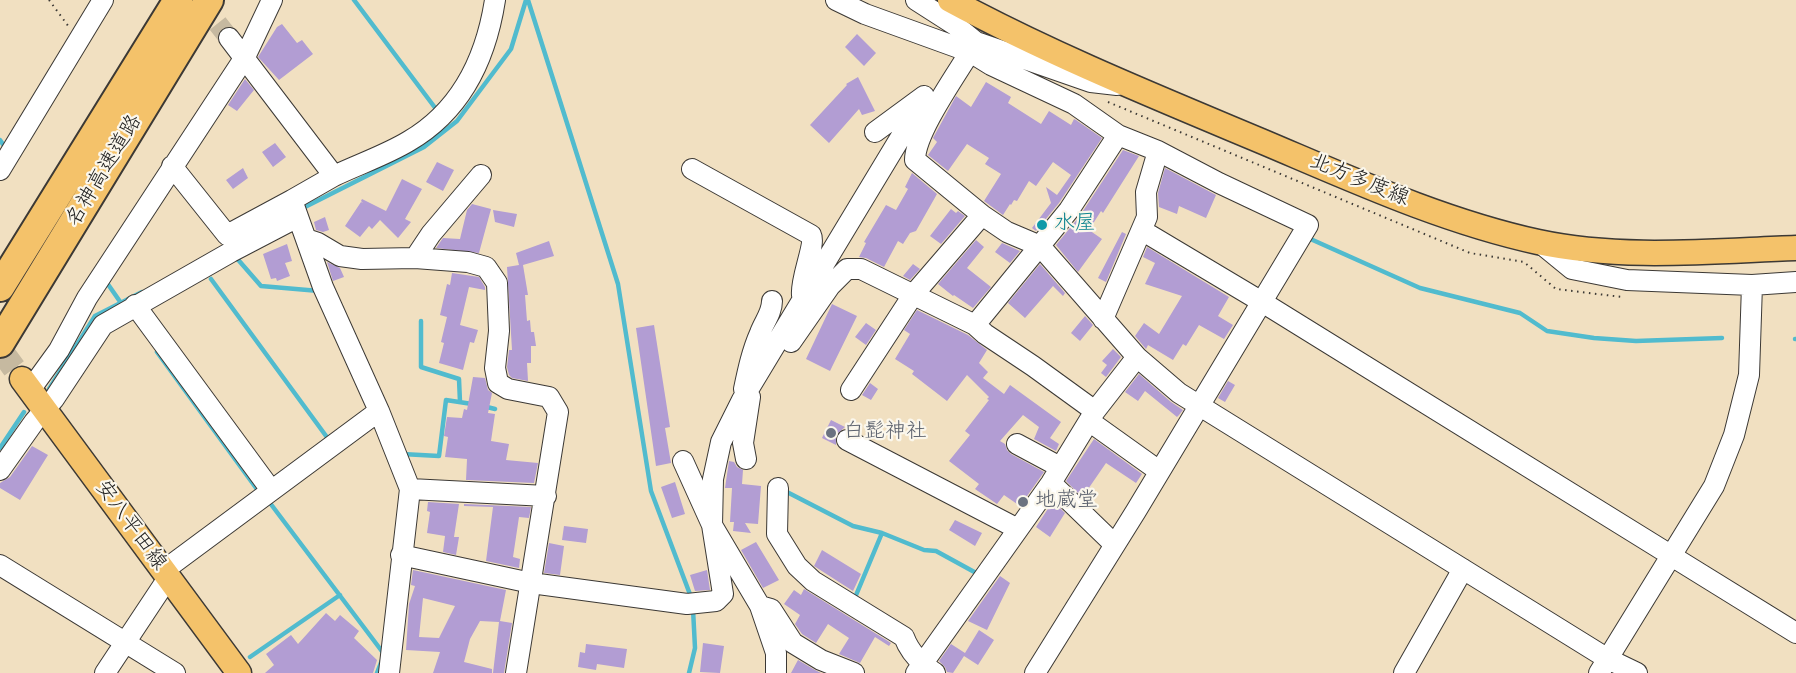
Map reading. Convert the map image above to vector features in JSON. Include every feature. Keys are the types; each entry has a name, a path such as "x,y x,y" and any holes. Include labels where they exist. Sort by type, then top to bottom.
{"highway":[{"name":"名神高速道路","path":"0,287 178,0"},
{"name":"名神高速道路","path":"0,343 209,0"}],"main road":[{"name":"北方多度線","path":"950,0 1134,88 1358,182 1464,222 1539,242 1598,250 1655,253 1796,248"},
{"name":"安八平田線","path":"26,385 239,673"}],"street":[{"path":"0,170 103,0"},
{"path":"26,385 59,350 87,298 244,57 268,8 283,0"},
{"path":"0,470 54,399 103,325 295,208 334,176 408,142 428,129 452,105 484,52 495,0"},
{"path":"836,0 865,14 1091,82 1134,88"},
{"path":"916,0 955,24 991,65 1074,104 1118,135 1158,151 1308,225 1035,673"},
{"path":"229,38 334,176"},
{"path":"973,47 929,119 915,149 915,160 982,215 1007,232 1040,246 1137,357 1179,393 1463,569 1604,666 1637,673"},
{"path":"875,132 959,72"},
{"path":"401,555 531,583 687,604 716,601 723,594 712,525 713,479 721,442 747,392 905,130 943,85"},
{"path":"975,325 1069,210 1118,135"},
{"path":"1103,319 1143,231 1147,218 1146,192 1158,151"},
{"path":"172,166 227,235 295,208"},
{"path":"692,169 811,235 813,244 805,267 801,290 802,300"},
{"path":"415,258 431,234 481,175"},
{"path":"295,208 323,287 379,411 410,489 389,673"},
{"path":"851,390 913,295 982,215"},
{"path":"1143,231 1262,302 1796,633"},
{"path":"306,239 340,256 362,260 415,258 468,262 486,267 497,283 499,331 495,368 498,383 508,389 549,397 558,412 516,673"},
{"path":"1539,242 1572,269 1627,280 1752,285 1796,282"},
{"path":"767,362 777,359 800,331 830,286 847,269 861,269 975,325 1159,471"},
{"path":"1604,666 1714,486 1730,446 1749,375 1752,285"},
{"path":"746,459 743,443 748,368 759,334 772,309 772,301"},
{"path":"135,305 272,490"},
{"path":"778,488 777,534 797,566 813,581 904,637 924,670 1056,475 1092,416 1137,357"},
{"path":"105,673 165,574 272,490 379,411"},
{"path":"847,440 1018,529"},
{"path":"1017,444 1056,475 1114,544"},
{"path":"683,461 712,525 760,606 776,653 775,673"},
{"path":"410,489 546,496"},
{"path":"0,565 175,673"},
{"path":"1404,673 1463,569"},
{"path":"760,606 771,609 793,644 818,667 854,673"}],"path":[{"path":"49,0 79,41"}],"building":[{"path":"282,24 297,43 302,40 313,54 279,80 258,57 277,27"},
{"path":"857,34 876,53 864,66 845,47"},
{"path":"858,77 875,111 862,115 859,109 829,143 810,125 846,84"},
{"path":"245,79 254,90 237,111 228,105"},
{"path":"986,82 1011,97 1008,103 1041,124 1049,111 1071,125 1074,119 1076,120 1102,138 1059,203 1036,231 1032,228 1051,203 1046,187 1057,195 1071,175 1053,162 1036,186 1029,181 1017,201 1014,200 1010,204 1003,215 984,201 1001,174 985,164 989,158 967,144 948,171 928,155 937,142 933,138 956,96 971,107"},
{"path":"275,143 286,157 273,167 262,152"},
{"path":"1123,150 1139,156 1103,213 1101,211 1089,230 1102,239 1078,272 1056,245 1079,217"},
{"path":"437,162 454,170 443,191 426,182"},
{"path":"243,168 248,178 233,189 226,180"},
{"path":"1165,168 1216,195 1206,218 1179,206 1177,214 1159,207 1158,193"},
{"path":"912,173 937,194 916,231 910,233 903,244 898,241 884,267 859,257 866,243 864,242 886,205 896,210 908,189 905,187"},
{"path":"402,179 422,189 405,219 411,222 398,238 380,220 372,229 369,226 360,237 345,226 361,202 363,203 362,199 386,211"},
{"path":"472,204 491,209 479,253 436,248 443,238 460,239 467,210"},
{"path":"951,209 965,216 941,244 930,236"},
{"path":"493,210 517,214 514,227 495,222"},
{"path":"325,217 329,230 323,232 316,230 314,222"},
{"path":"1122,232 1126,234 1106,282 1098,278"},
{"path":"976,240 984,247 967,268 991,287 973,308 938,284"},
{"path":"549,241 554,256 523,265 528,295 525,295 527,321 530,320 536,346 531,346 531,363 527,363 528,381 512,378 507,367 509,350 512,350 507,267 519,265 516,253"},
{"path":"1002,243 1020,251 1010,263 995,252"},
{"path":"287,244 292,261 285,263 290,276 277,281 276,278 271,279 263,254"},
{"path":"1147,247 1229,297 1218,316 1233,325 1224,339 1199,325 1186,346 1183,344 1173,360 1148,345 1146,349 1135,336 1144,323 1159,334 1182,296 1145,284 1155,263 1143,257"},
{"path":"327,262 340,268 344,277 333,281"},
{"path":"913,264 920,269 910,280 903,276"},
{"path":"1040,264 1065,293 1063,296 1053,286 1025,318 1008,303"},
{"path":"452,273 479,277 485,287 485,290 469,287 460,325 478,330 474,343 470,342 463,370 439,363 447,317 440,315"},
{"path":"832,304 857,316 830,371 806,359"},
{"path":"917,310 968,335 987,350 979,363 988,372 983,378 1004,394 1010,385 1061,422 1050,438 1059,444 1056,451 1034,439 1039,427 1023,415 1000,441 1005,444 1011,454 1044,472 1020,506 1004,495 997,504 975,489 979,484 949,461 970,435 965,431 989,397 967,375 947,401 912,374 914,371 895,359 910,334 904,330"},
{"path":"1085,316 1093,325 1080,341 1071,333"},
{"path":"866,323 876,330 866,345 855,337"},
{"path":"654,325 670,427 665,428 671,463 656,466 636,328"},
{"path":"1113,349 1121,357 1106,377 1101,373 1107,365 1102,361"},
{"path":"1139,374 1183,410 1177,417 1145,391 1138,401 1125,392"},
{"path":"473,377 485,378 488,390 492,393 488,413 495,414 491,441 509,444 506,460 538,463 534,483 466,480 467,459 445,457 448,437 444,436 447,417 462,418 464,409 467,410"},
{"path":"1228,381 1235,385 1225,402 1218,398"},
{"path":"870,383 878,389 871,400 862,395"},
{"path":"831,420 845,427 836,435 836,445 822,438"},
{"path":"1094,439 1142,474 1136,483 1106,463 1084,495 1078,493 1066,481"},
{"path":"32,446 48,455 20,500 0,488 0,483 10,477"},
{"path":"729,461 734,462 743,470 742,484 761,486 758,524 745,523 751,533 733,531 734,522 730,522 732,488 725,488"},
{"path":"675,482 685,514 672,518 661,487"},
{"path":"1053,501 1065,513 1050,537 1036,527"},
{"path":"428,502 459,504 454,537 459,537 456,555 443,552 445,536 427,533 430,512 427,511"},
{"path":"464,504 531,507 529,518 519,517 513,557 520,559 519,568 486,561 493,507 464,506"},
{"path":"955,520 982,533 975,546 949,530"},
{"path":"564,526 588,529 586,543 562,540"},
{"path":"756,542 779,580 763,588 741,550"},
{"path":"549,543 564,546 560,575 544,573"},
{"path":"822,550 861,574 853,591 814,566"},
{"path":"413,570 506,590 500,621 512,623 504,673 493,673 499,622 480,621 470,639 464,662 492,669 492,673 433,673 440,652 406,650 409,604 415,586 411,585","holes":["423,598 455,606 439,638 419,637"]},
{"path":"707,570 710,590 695,591 690,575"},
{"path":"1000,576 1010,583 987,630 968,621"},
{"path":"804,589 891,643 889,646 875,637 860,663 839,654 849,638 828,624 816,643 802,634 795,624 800,615 784,604 794,590 801,595"},
{"path":"326,613 335,621 340,615 359,631 354,638 377,660 373,673 265,673 274,665 266,654 291,635 298,644"},
{"path":"979,630 994,640 978,665 964,656 953,673 947,672 939,661 951,644 965,653"},
{"path":"703,643 724,646 720,673 700,672"},
{"path":"586,644 627,649 624,668 597,664 596,670 578,667 580,652 585,653"},
{"path":"798,660 815,670 821,673 791,673"}],"waterway":[{"path":"354,0 439,113"},
{"path":"301,209 424,147 457,121 511,49 526,0"},
{"path":"528,0 618,284 651,491 691,597"},
{"path":"0,140 7,150"},
{"path":"1306,237 1420,288 1520,313 1547,331 1636,341 1722,338"},
{"path":"234,255 261,286 319,291"},
{"path":"211,279 330,439"},
{"path":"105,280 121,303"},
{"path":"49,389 95,316 142,292"},
{"path":"421,321 421,367 459,379 460,402"},
{"path":"157,352 259,492 257,493"},
{"path":"402,454 439,456 446,400 472,404"},
{"path":"483,406 495,409"},
{"path":"0,448 24,412"},
{"path":"785,493 785,491 853,526 882,533 924,550 936,551 978,574 980,572"},
{"path":"267,499 384,654"},
{"path":"854,600 882,533"},
{"path":"250,657 340,595"},
{"path":"689,673 695,648 693,609"},
{"path":"377,673 382,660"}],"tunnel":[{"path":"199,0 229,38"},
{"path":"0,349 22,379"}],"place":[{"name":"水屋","path":"1042,225"},
{"name":"白髭神社","path":"831,433"},
{"name":"地蔵堂","path":"1023,502"}]}
